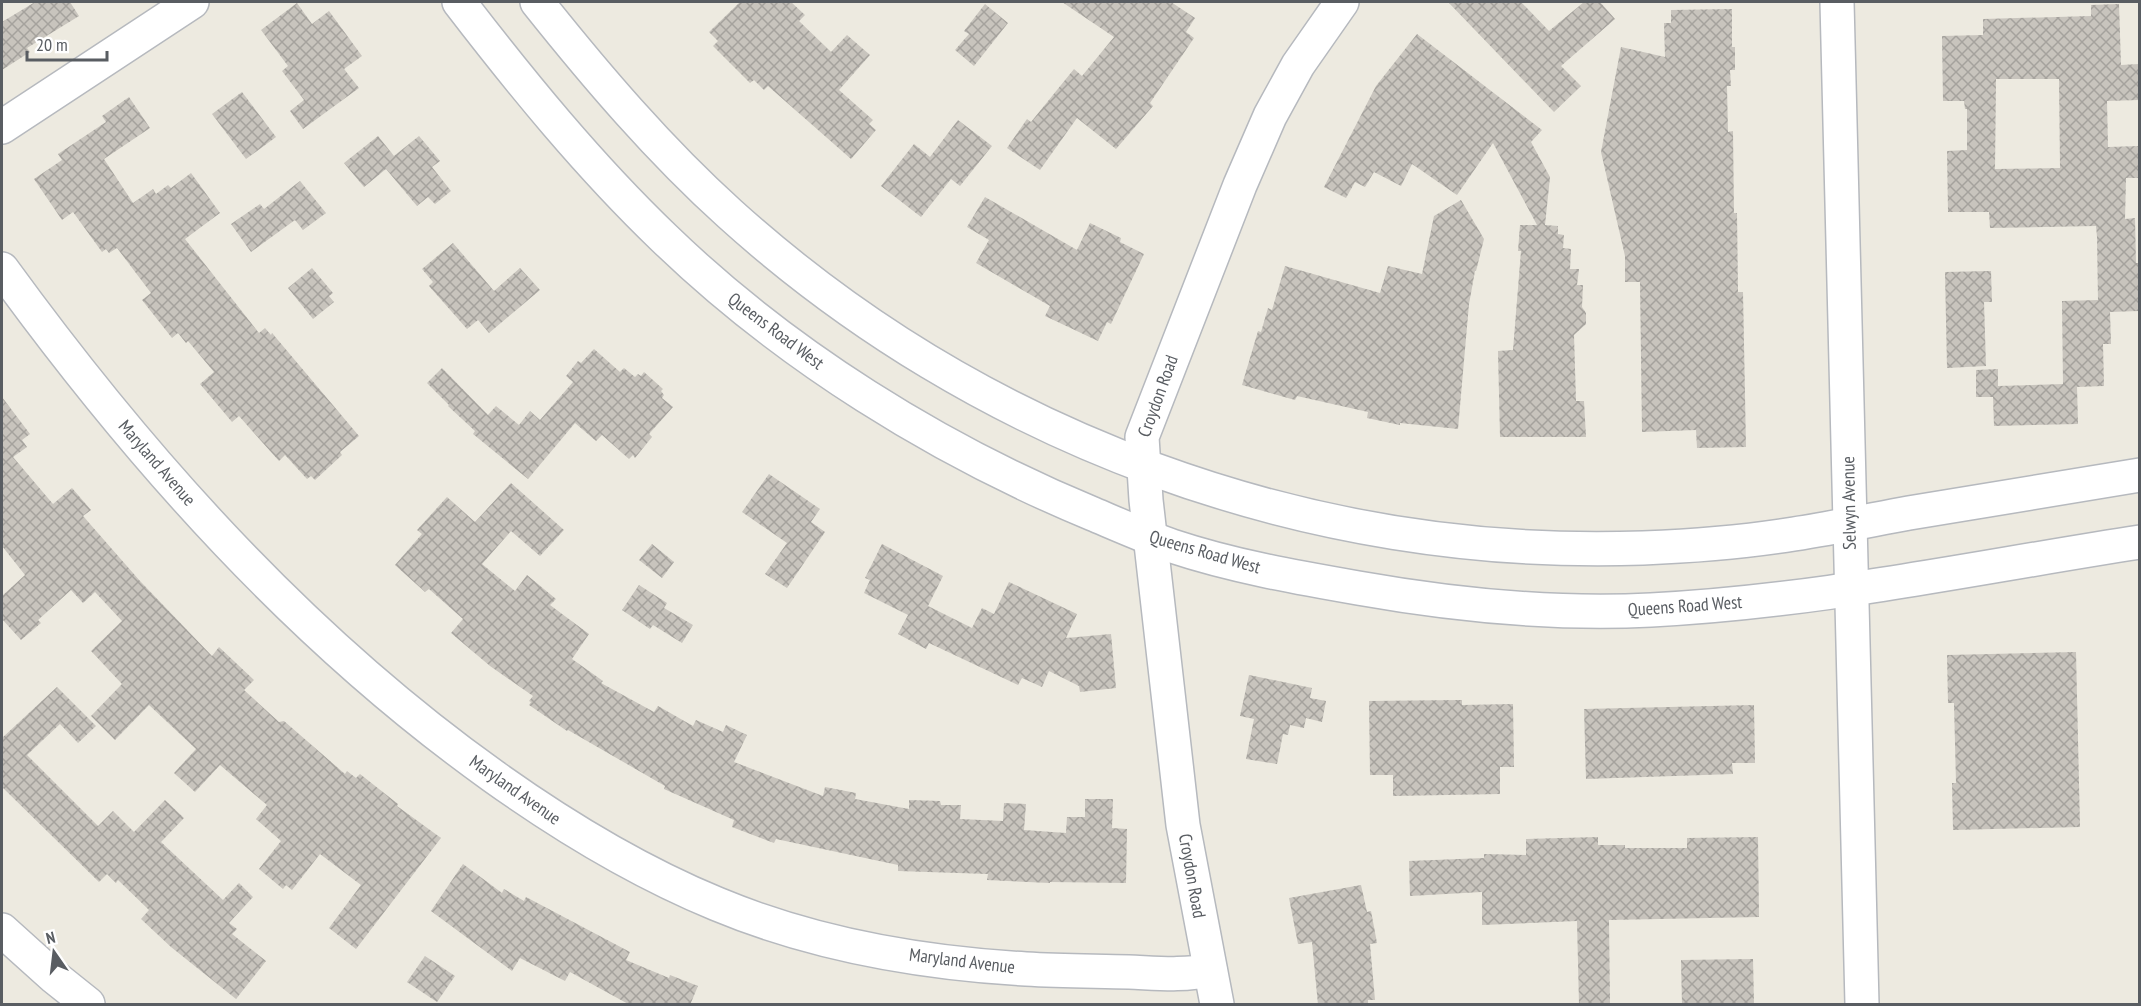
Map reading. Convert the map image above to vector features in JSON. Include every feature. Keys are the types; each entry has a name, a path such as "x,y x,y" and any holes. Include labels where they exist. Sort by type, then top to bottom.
{"street":[{"path":"2,127 192,2"},
{"name":"Queens Road West","path":"459,2 532,94 633,207 687,259 783,339 886,409 958,451 1037,490 1150,537 1232,563 1408,597 1488,606 1561,610 1650,610 1804,596 2139,542"},
{"path":"537,2 595,72 680,166 732,216 811,281 890,337 964,382 1075,438 1196,486 1260,504 1364,528 1445,540 1560,548 1639,548 1789,535 2139,475"},
{"name":"Croydon Road","path":"1217,1005 1183,825 1141,444 1145,426 1257,145 1283,90 1342,2"},
{"name":"Selwyn Avenue","path":"1837,2 1862,1005"},
{"name":"Maryland Avenue","path":"2,269 48,333 160,468 239,557 275,593 375,685 434,733 522,796 603,847 657,877 719,905 798,932 864,948 946,961 1014,968 1176,974 1210,970"},
{"path":"2,930 88,1005"}],"building":[{"path":"35,2 70,2 79,16 27,48 30,52 2,70 2,22"},
{"path":"740,2 791,2 805,15 799,21 831,52 847,35 870,55 839,90 873,120 869,124 876,130 851,159 768,86 764,90 754,80 750,83 713,46 718,41 709,32"},
{"path":"1062,2 1171,2 1195,18 1186,32 1194,38 1150,103 1153,106 1116,149 1077,118 1040,170 1007,148 1027,119 1031,122 1074,69 1082,76 1114,37"},
{"path":"1448,2 1521,2 1549,31 1584,2 1600,2 1615,19 1561,66 1581,86 1554,112"},
{"path":"297,3 312,24 329,11 362,56 344,69 359,88 303,129 290,111 304,100 282,71 288,66 261,30"},
{"path":"985,4 1008,23 974,66 955,50 969,34 964,31"},
{"path":"2119,4 2121,65 2139,64 2139,100 2107,101 2108,147 2139,146 2139,178 2126,178 2125,219 2135,218 2136,263 2139,263 2139,311 2110,312 2111,344 2103,344 2104,386 2077,387 2078,424 1994,426 1993,397 1976,397 1976,370 1998,369 1998,386 2063,384 2062,301 2098,300 2096,226 1990,228 1989,212 1948,212 1947,151 1967,150 1967,109 1965,109 1964,101 1943,101 1942,36 1983,35 1983,19 2091,16 2091,5","holes":["1996,79 2059,79 2060,168 1995,169"]},
{"path":"1732,9 1732,47 1735,47 1735,70 1730,70 1731,86 1727,86 1728,132 1733,131 1738,292 1743,292 1746,447 1697,448 1696,430 1642,432 1640,282 1625,282 1625,256 1601,152 1621,47 1665,57 1664,23 1671,23 1671,10"},
{"path":"1417,34 1542,130 1531,142 1550,177 1545,225 1558,226 1558,234 1564,235 1563,248 1571,249 1570,269 1579,269 1577,285 1583,285 1582,307 1586,313 1586,324 1574,335 1576,401 1584,401 1586,437 1500,437 1498,351 1513,350 1521,251 1518,251 1520,225 1537,225 1493,143 1457,195 1412,164 1401,186 1374,172 1365,187 1355,182 1346,198 1324,187 1376,86"},
{"path":"242,92 276,137 246,159 212,114"},
{"path":"129,97 150,128 104,159 133,203 153,189 156,194 168,185 171,188 191,173 220,213 185,239 259,333 265,328 271,335 272,333 359,436 340,452 342,455 315,480 311,476 307,479 285,455 279,461 239,416 232,422 200,384 214,372 188,341 186,343 178,333 172,338 142,300 151,293 117,248 109,253 106,249 102,252 73,212 62,220 34,179 62,160 58,154 106,122 102,116"},
{"path":"958,120 992,146 960,186 951,179 921,217 881,186 914,144 930,157"},
{"path":"378,136 394,156 419,136 440,161 432,167 451,191 435,204 428,197 417,206 386,169 364,187 344,163"},
{"path":"300,181 326,213 303,230 295,220 251,252 231,224 260,204 264,209"},
{"path":"985,197 1077,250 1090,223 1121,238 1120,242 1144,254 1111,324 1107,322 1098,341 1045,316 1050,306 976,263 989,240 967,227"},
{"path":"1461,200 1484,239 1469,304 1458,429 1400,423 1400,425 1367,418 1368,412 1297,396 1295,400 1242,385 1258,331 1261,332 1268,308 1272,310 1285,266 1380,293 1388,266 1422,274 1434,216"},
{"path":"453,243 494,291 520,268 540,290 489,333 478,320 467,329 429,286 433,282 422,269"},
{"path":"312,268 333,293 329,296 334,302 313,319 288,288"},
{"path":"1991,271 1992,302 1984,302 1986,366 1947,368 1945,272"},
{"path":"594,349 620,372 624,368 635,377 638,374 641,376 644,372 663,389 662,398 673,407 649,434 652,437 635,458 633,455 629,459 602,435 596,441 575,423 528,479 473,434 475,431 427,383 442,368 488,415 496,406 519,425 530,411 540,420 573,382 566,376 578,361 581,363"},
{"path":"2,397 30,434 22,440 27,447 13,457 53,504 72,488 91,510 83,516 140,581 212,656 219,647 254,680 244,690 279,722 284,721 345,774 347,771 356,778 360,774 398,804 397,806 441,838 356,949 329,928 361,885 320,854 292,890 286,885 283,889 259,869 281,841 256,819 267,805 220,765 195,792 174,773 196,749 149,705 115,740 91,716 122,684 91,651 122,621 95,592 83,603 71,590 38,620 41,623 21,640 2,619 2,596 25,575 2,546"},
{"path":"769,474 820,509 811,522 825,532 787,588 765,574 787,543 742,512"},
{"path":"511,483 564,530 540,556 511,531 482,564 515,591 527,575 556,599 550,605 589,634 572,659 603,681 601,683 654,712 658,706 693,726 696,720 723,732 726,725 747,735 734,762 823,796 825,787 856,793 855,799 909,809 909,800 940,801 941,805 961,805 960,819 1003,821 1004,803 1026,804 1024,830 1066,833 1067,817 1085,817 1085,799 1113,799 1112,828 1127,829 1126,883 987,880 988,874 898,871 898,865 776,839 774,843 732,827 734,820 664,789 665,786 567,731 529,705 533,696 490,666 451,633 463,619 429,589 425,592 395,565 422,534 417,530 447,497 475,522"},
{"path":"652,544 674,562 662,578 639,560"},
{"path":"882,544 943,576 928,606 972,628 982,608 994,614 1009,582 1077,614 1066,638 1111,634 1116,688 1080,692 1079,686 1049,671 1042,687 1022,678 1018,685 929,643 926,649 898,634 908,615 864,593 870,580 865,578"},
{"path":"639,585 667,603 664,608 693,625 682,643 653,625 650,629 622,610"},
{"path":"2076,652 2080,827 1953,830 1952,783 1956,783 1954,703 1948,703 1947,655"},
{"path":"1249,675 1312,688 1310,698 1326,701 1322,722 1306,718 1304,728 1290,725 1288,735 1283,734 1277,764 1246,759 1254,719 1240,716"},
{"path":"57,687 96,726 78,743 60,724 27,755 98,826 113,811 134,832 165,800 184,818 161,842 223,900 239,883 253,897 229,923 237,929 232,934 266,961 236,999 171,947 141,919 149,910 118,880 116,883 107,874 99,882 2,787 2,738"},
{"path":"1462,700 1462,705 1513,704 1514,767 1500,767 1500,794 1393,796 1393,775 1370,775 1369,701"},
{"path":"1754,705 1755,763 1732,763 1733,774 1586,779 1584,709"},
{"path":"1598,837 1598,845 1625,845 1625,848 1687,848 1687,838 1758,837 1759,917 1609,920 1610,1005 1579,1005 1577,921 1482,925 1482,892 1410,896 1409,861 1484,858 1484,854 1526,855 1526,839"},
{"path":"463,864 502,893 504,889 524,901 526,897 630,952 626,960 669,978 670,975 698,986 690,1005 630,1005 570,972 565,981 520,958 512,971 431,911"},
{"path":"1361,885 1367,912 1371,911 1377,943 1370,944 1375,1000 1368,1000 1368,1005 1318,1005 1312,942 1298,944 1289,898"},
{"path":"425,956 455,976 437,1002 407,982"},
{"path":"1753,959 1754,1005 1682,1005 1681,960"}]}
